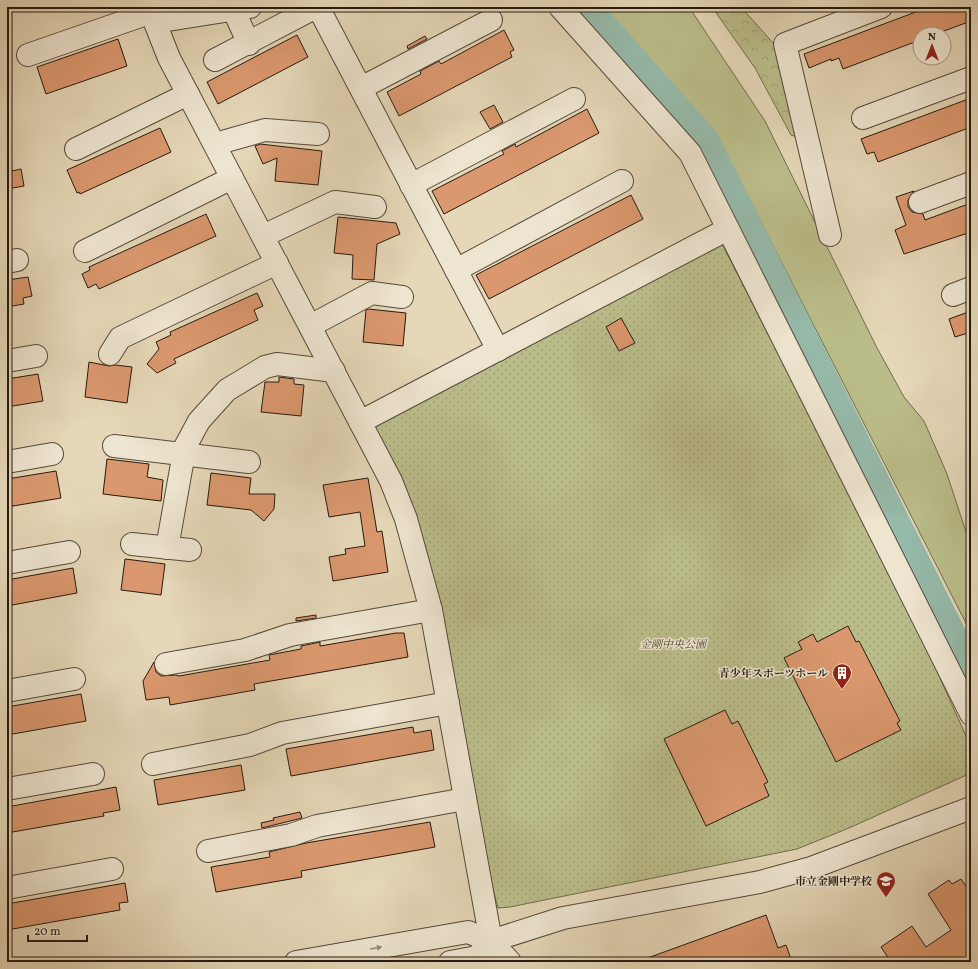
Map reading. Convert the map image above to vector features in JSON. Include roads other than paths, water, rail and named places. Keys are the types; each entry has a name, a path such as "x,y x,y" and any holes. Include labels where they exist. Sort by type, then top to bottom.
{"street":[{"path":"215,60 249,44 317,7 498,350"},
{"path":"560,7 690,153 971,714"},
{"path":"830,235 785,44 881,7"},
{"path":"28,55 153,14 242,8 249,44"},
{"path":"153,14 169,58 391,481 406,519 431,610 491,941"},
{"path":"361,88 491,20"},
{"path":"863,118 971,78"},
{"path":"76,149 188,94"},
{"path":"412,185 574,99"},
{"path":"215,144 265,130 318,134"},
{"path":"85,251 232,178"},
{"path":"456,270 622,181"},
{"path":"920,202 971,183"},
{"path":"263,236 335,202 375,207"},
{"path":"360,422 728,229"},
{"path":"110,354 120,338 277,263"},
{"path":"310,326 372,293 402,297"},
{"path":"7,361 36,356"},
{"path":"167,548 185,447 199,421 227,390 265,367 277,364 334,372"},
{"path":"114,446 249,462"},
{"path":"7,462 52,454"},
{"path":"132,544 190,550"},
{"path":"7,563 69,552"},
{"path":"166,664 244,650 290,635 431,610"},
{"path":"7,691 74,678"},
{"path":"154,764 250,745 282,733 448,703"},
{"path":"7,789 92,774"},
{"path":"208,851 291,835 317,826 465,799"},
{"path":"450,962 476,957 491,941 563,918 760,882 811,868 971,808"},
{"path":"7,888 112,869"},
{"path":"296,962 468,932 491,941 510,962"}],"waterway":[{"path":"582,7 702,142 971,680"}],"place":[{"name":"青少年スポーツホール","path":"842,690"},
{"name":"市立金剛中学校","path":"886,898"}],"park label":[{"name":"金剛中央公園","path":"673,644"}]}
